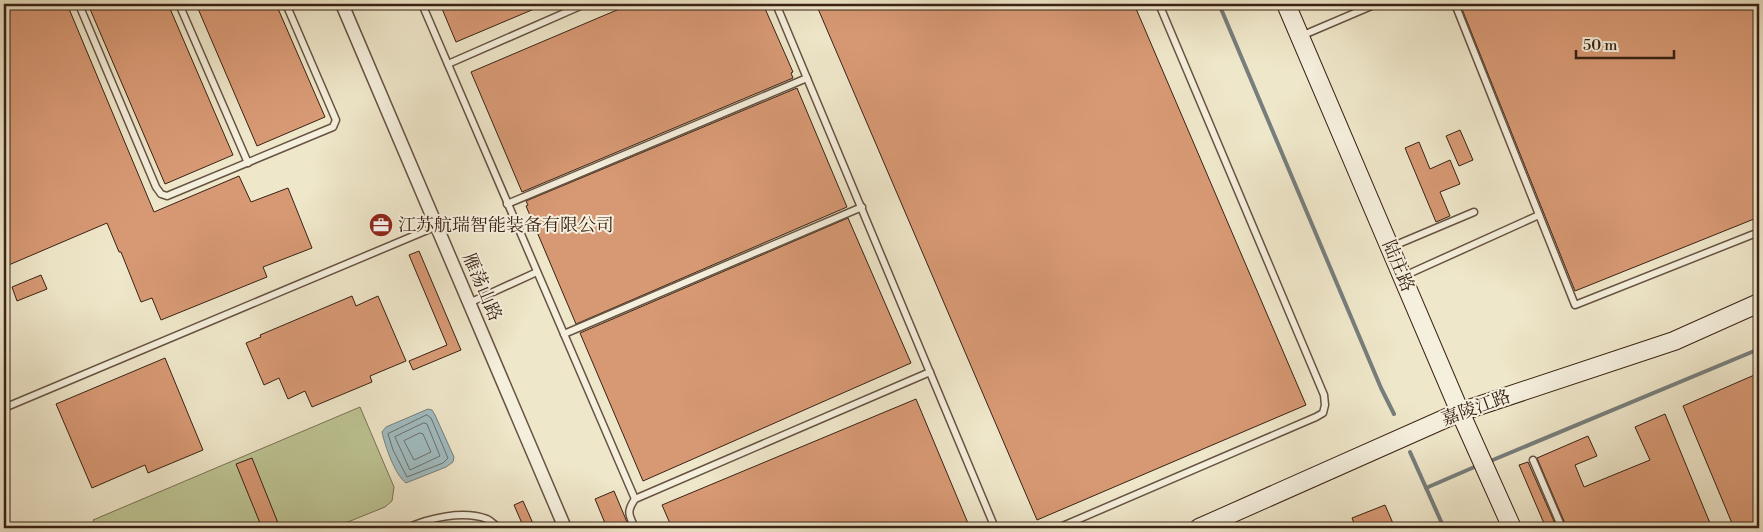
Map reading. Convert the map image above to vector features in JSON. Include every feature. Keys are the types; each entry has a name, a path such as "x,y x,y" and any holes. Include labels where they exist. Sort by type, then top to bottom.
{"street":[{"name":"雁荡山路","path":"342,4 565,528"},
{"name":"陆庄路","path":"1286,4 1460,412 1512,528"},
{"name":"嘉陵江路","path":"1199,528 1460,412 1674,341 1759,303"}],"lane":[{"path":"80,4 83,16 152,178 161,194 167,196 333,127 336,124 336,120 286,4"},
{"path":"179,4 248,163"},
{"path":"422,4 635,499"},
{"path":"448,64 585,4"},
{"path":"776,4 995,528"},
{"path":"1058,528 1324,413 1324,395 1159,4"},
{"path":"1300,36 1376,4"},
{"path":"1455,4 1575,305 1759,232"},
{"path":"508,204 807,78"},
{"path":"564,334 862,207"},
{"path":"1390,248 1474,212"},
{"path":"1402,277 1539,214"},
{"path":"4,408 437,226"},
{"path":"469,303 537,272"},
{"path":"634,528 628,513 629,506 635,499 930,372"},
{"path":"1533,460 1562,528"},
{"path":"407,528 420,522 456,515 487,520 498,528"}],"green space":[{"path":"360,407 394,487 392,501 385,507 333,528 97,528 93,520"}],"water":[{"path":"428,409 432,410 435,415 454,457 453,462 446,467 406,483 394,467 382,432 386,427"}],"building":[{"path":"4,4 67,4 154,212 239,176 251,202 288,188 312,248 263,267 267,277 161,320 152,298 141,302 107,223 4,267"},
{"path":"101,4 168,4 233,155 165,184 90,9"},
{"path":"196,4 276,4 325,117 257,146"},
{"path":"440,4 546,4 456,42"},
{"path":"631,4 763,4 793,72 791,73 793,78 522,192 471,72"},
{"path":"816,4 1134,4 1306,405 1037,520"},
{"path":"1460,4 1759,4 1759,217 1575,291"},
{"path":"797,88 847,207 576,324 526,206 528,205 526,201"},
{"path":"1460,130 1473,160 1459,166 1446,136"},
{"path":"1419,142 1430,169 1450,160 1460,184 1440,192 1450,216 1436,222 1405,148"},
{"path":"848,218 911,363 643,481 580,333"},
{"path":"419,251 461,350 413,370 409,361 447,345 409,255"},
{"path":"41,275 47,289 17,301 12,287"},
{"path":"352,296 356,306 378,296 406,361 370,376 372,382 312,407 305,391 288,399 279,378 264,385 246,343 261,337 260,335"},
{"path":"165,358 203,450 148,473 145,465 92,488 56,404"},
{"path":"1759,373 1759,525 1752,528 1734,528 1683,406"},
{"path":"916,399 970,528 672,528 662,505"},
{"path":"1665,414 1712,528 1567,528 1537,458 1588,436 1597,456 1575,465 1584,487 1650,460 1635,427"},
{"path":"252,458 280,528 262,528 236,464"},
{"path":"1528,462 1557,528 1546,528 1519,465"},
{"path":"614,491 630,528 607,528 595,499"},
{"path":"523,501 535,528 524,528 514,505"},
{"path":"1385,505 1395,528 1356,528 1352,518"}],"waterway":[{"path":"1219,4 1381,388 1394,414"},
{"path":"1488,462 1759,349"},
{"path":"1410,452 1444,528"},
{"path":"1426,488 1479,465"}],"place":[{"name":"江苏航瑞智能装备有限公司","path":"381,225"}]}
